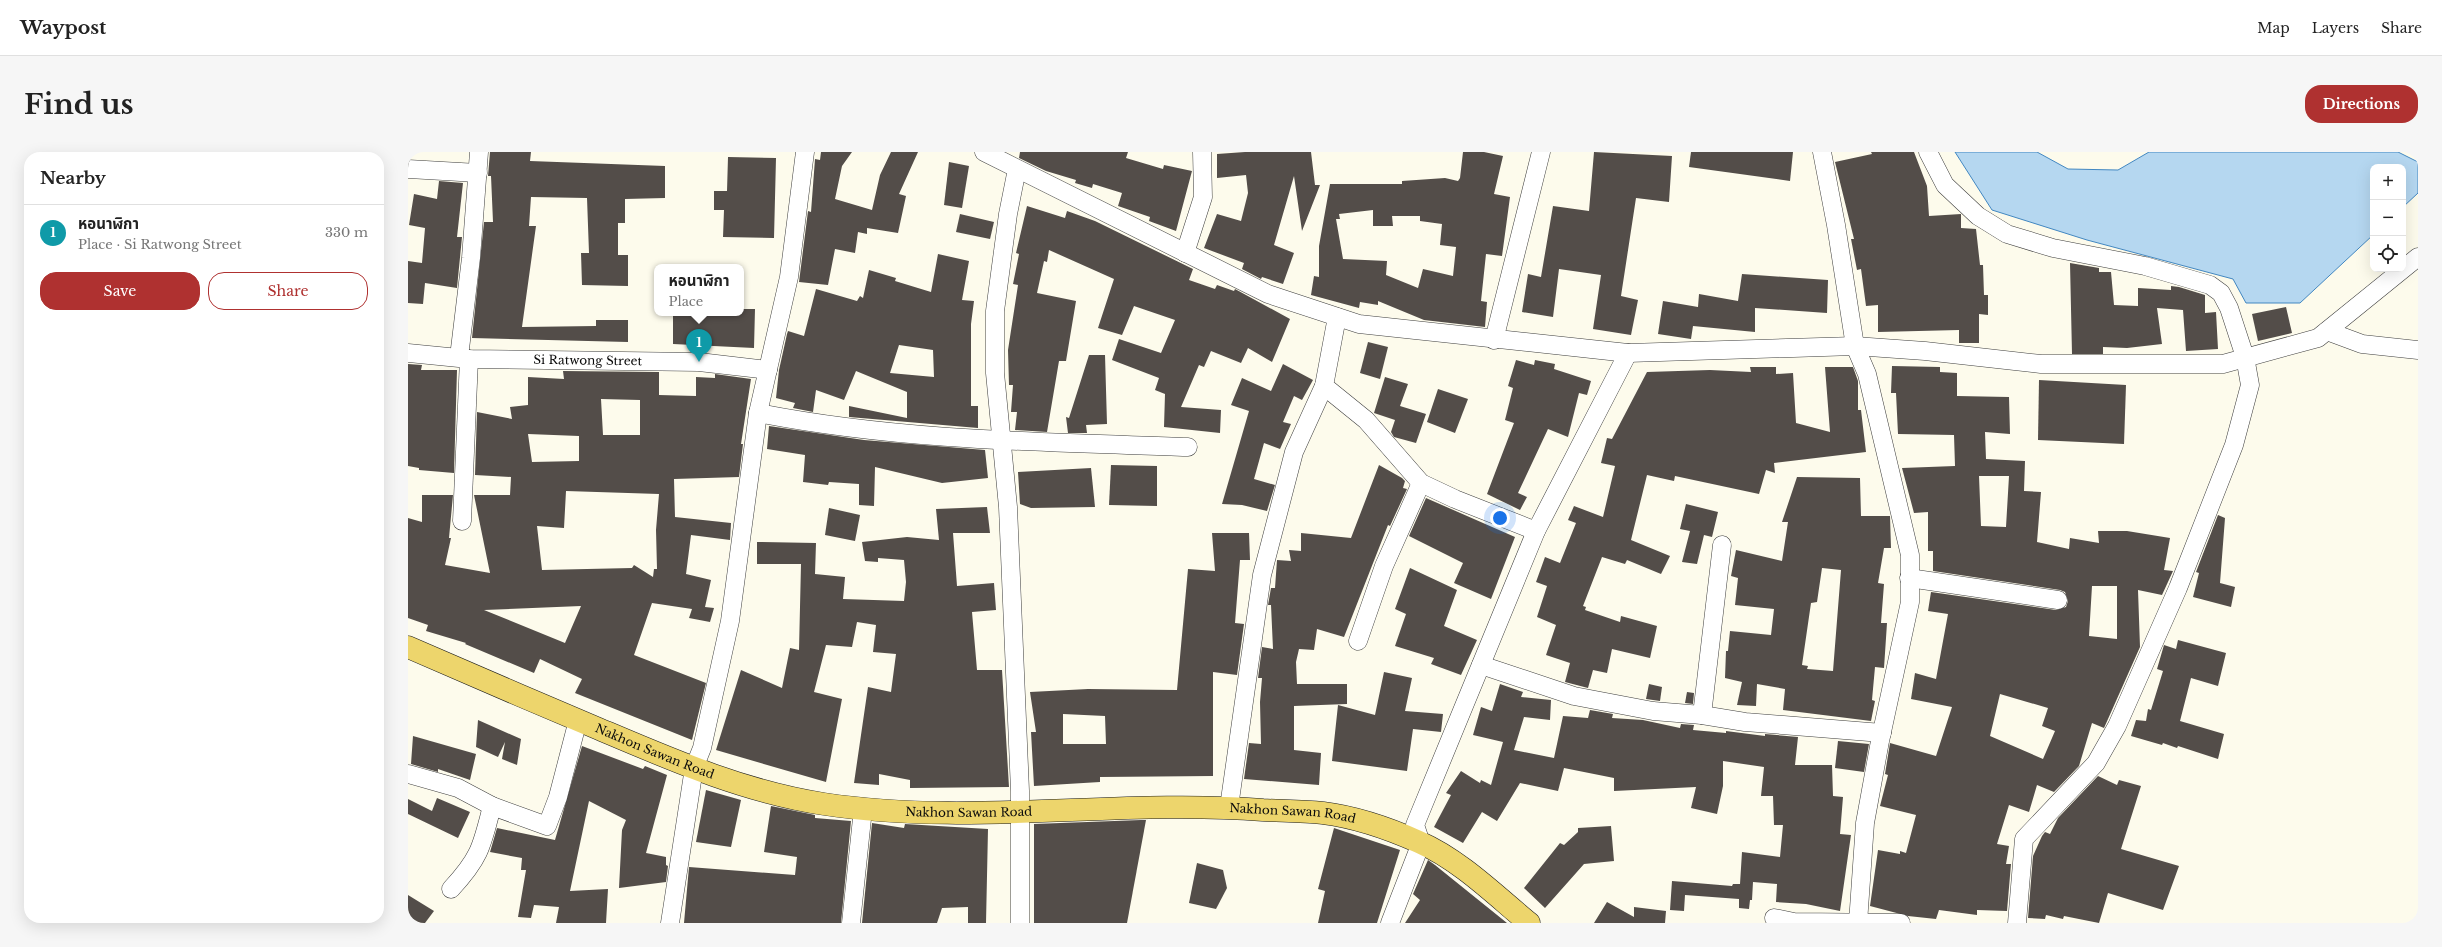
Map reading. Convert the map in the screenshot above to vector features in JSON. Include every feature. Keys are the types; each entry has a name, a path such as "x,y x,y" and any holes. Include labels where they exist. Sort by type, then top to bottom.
{"main road":[{"name":"Nakhon Sawan Road","path":"408,647 694,768 768,792 820,804 862,809 952,814 1169,806 1229,807 1324,813 1375,826 1421,843 1456,865 1529,923"}],"street":[{"path":"462,521 464,358 479,152"},
{"path":"670,923 694,768 702,748 730,621 758,413 789,277 805,152"},
{"path":"984,152 1013,162 1184,253 1268,294 1359,324 1494,340 1628,353 1855,346 1925,351 2041,364 2223,364 2318,338 2418,257"},
{"path":"1184,253 1203,198 1202,152"},
{"path":"1494,340 1541,152"},
{"path":"1822,152 1836,224 1855,346 1867,374 1896,490 1910,555 1910,602 1882,732 1865,822 1858,922"},
{"path":"1928,152 1945,185 1978,216 2008,234 2053,248 2145,266 2210,285 2221,294 2229,308 2245,358 2250,385 2234,445 2178,588 2117,726 2096,763 2024,839 2017,923"},
{"path":"1013,162 1008,214 995,311 995,372 1008,507 1019,811 1020,923"},
{"path":"408,169 478,173"},
{"path":"1229,807 1262,575 1294,452 1324,386 1337,317"},
{"path":"2326,331 2362,344 2418,350"},
{"name":"Si Ratwong Street","path":"408,353 442,358 699,362 768,370"},
{"path":"1390,923 1421,843 1414,825 1536,531 1628,353"},
{"path":"1324,386 1366,420 1421,483 1455,499 1536,531"},
{"path":"758,413 813,424 882,433 1001,440 1188,447"},
{"path":"1358,641 1384,566 1421,483"},
{"path":"1702,715 1722,545"},
{"path":"1909,578 2058,600"},
{"path":"1481,665 1574,696 1653,711 1702,715 1745,722 1882,732"},
{"path":"408,774 458,788 492,806 547,826 558,797 578,720"},
{"path":"451,889 471,868 482,847 492,806"},
{"path":"851,923 862,809"},
{"path":"1774,918 1794,922 1901,923"}],"water":[{"path":"1955,152 2037,152 2068,169 2118,170 2149,152 2398,152 2418,162 2418,193 2406,204 2406,164 2370,164 2370,238 2300,303 2246,303 2233,279 2087,240 1992,210"}],"building":[{"path":"490,152 531,152 530,161 665,166 665,198 625,199 625,223 618,223 618,255 628,255 628,286 582,285 581,253 589,253 587,198 531,197 529,226 536,226 522,327 596,326 596,320 628,320 628,342 472,338 484,222 493,222 491,176 488,176"},
{"path":"821,152 852,152 842,166 835,199 872,210 880,175 891,152 918,152 899,194 906,196 898,233 867,228 867,234 858,232 855,253 835,249 828,285 799,282 808,211 811,212 815,159 820,160"},
{"path":"1020,152 1128,152 1126,158 1163,169 1164,165 1192,171 1176,231 1149,221 1150,217 1118,206 1122,193 1093,184 1092,188 1075,183 1076,180 1046,171 1019,158"},
{"path":"1245,152 1311,152 1315,185 1320,185 1302,231 1294,176 1274,245 1294,253 1283,284 1262,277 1261,279 1242,269 1244,263 1204,248 1217,214 1241,221 1248,193 1246,175 1217,178 1217,154"},
{"path":"1463,152 1484,152 1503,156 1494,194 1510,197 1502,256 1486,254 1481,301 1487,302 1485,327 1424,320 1378,301 1378,305 1360,302 1359,308 1311,295 1314,276 1319,277 1319,246 1330,184 1402,184 1402,181 1445,178 1458,181 1460,178","holes":["1373,210 1373,226 1393,226 1392,216 1420,216 1420,221 1442,224 1440,245 1456,247 1453,276 1423,269 1418,288 1386,275 1387,261 1343,259 1336,219 1340,219 1339,214"]},
{"path":"1594,152 1672,156 1669,202 1636,198 1621,296 1638,300 1631,335 1593,329 1601,275 1559,269 1553,317 1522,312 1528,274 1541,277 1553,206 1589,211"},
{"path":"1691,152 1793,152 1790,181 1689,167"},
{"path":"1871,152 1914,152 1927,186 1929,216 1961,214 1961,228 1976,229 1980,265 1983,265 1984,295 1988,295 1988,315 1979,314 1979,343 1959,343 1959,330 1878,332 1878,305 1866,306 1861,269 1857,270 1851,239 1854,239 1835,162 1872,154"},
{"path":"728,157 776,158 774,238 723,237 724,210 714,210 714,191 727,191"},
{"path":"949,162 969,166 962,208 944,205"},
{"path":"439,181 463,183 457,237 462,237 457,288 425,283 423,304 408,303 408,261 422,263 425,228 409,225 414,194 437,199"},
{"path":"1027,206 1065,218 1067,211 1095,221 1193,269 1189,280 1215,289 1217,285 1234,291 1235,289 1290,319 1272,362 1248,348 1241,363 1211,351 1204,367 1199,365 1181,407 1221,410 1220,433 1164,427 1165,394 1155,390 1159,378 1112,360 1119,339 1161,353 1175,320 1134,306 1122,335 1098,328 1114,279 1049,250 1047,262 1044,261 1037,293 1076,301 1066,361 1059,361 1047,432 1015,430 1017,412 1011,412 1013,385 1009,385 1008,350 1018,285 1013,284 1019,254 1016,253"},
{"path":"960,214 994,222 990,239 956,232"},
{"path":"938,254 969,261 962,300 974,301 971,324 971,406 978,406 978,428 849,417 849,406 907,418 907,392 856,371 844,400 816,390 813,412 793,408 795,403 776,398 779,370 788,331 804,336 816,289 857,301 860,296 863,298 869,270 896,278 895,281 931,292","holes":["899,345 933,350 934,377 890,373"]},
{"path":"2070,263 2099,268 2099,272 2111,272 2114,305 2138,306 2138,288 2171,290 2171,286 2205,295 2205,313 2216,312 2218,349 2186,351 2183,310 2157,308 2162,344 2127,348 2103,347 2103,354 2072,354"},
{"path":"1742,274 1828,280 1827,313 1755,308 1755,332 1693,326 1691,339 1658,334 1663,301 1698,307 1699,294 1738,301"},
{"path":"2286,307 2292,333 2258,341 2252,314"},
{"path":"744,309 755,309 754,348 673,344 673,316 744,316"},
{"path":"1368,342 1388,347 1380,379 1360,373"},
{"path":"1089,355 1105,355 1107,424 1086,425 1087,433 1068,433 1066,417 1069,418"},
{"path":"1516,360 1534,365 1535,360 1555,364 1554,369 1591,381 1587,395 1579,393 1568,437 1548,429 1518,493 1527,497 1520,510 1487,494 1514,423 1505,420 1513,388 1508,386"},
{"path":"408,364 422,365 421,370 457,370 454,473 419,470 419,468 408,466"},
{"path":"1283,364 1313,380 1302,400 1294,396 1283,422 1291,424 1280,449 1264,443 1254,479 1275,485 1267,511 1242,505 1222,504 1249,411 1231,405 1242,378 1271,391"},
{"path":"1892,366 1940,367 1940,372 1957,373 1957,396 2009,397 2010,434 1985,432 1986,459 2025,461 2024,491 2041,492 2037,542 2069,549 2070,538 2099,543 2098,531 2127,531 2170,538 2164,570 2173,571 2162,595 2138,590 2140,647 2104,728 2092,723 2079,766 2054,792 2037,785 2029,812 2009,805 1997,844 2009,846 2006,864 2011,864 2007,911 1977,910 1977,915 1939,910 1936,919 1908,916 1870,906 1878,850 1900,854 1900,851 1906,853 1916,815 1880,806 1888,775 1885,774 1890,743 1936,756 1952,707 1911,699 1915,673 1936,679 1948,614 1928,611 1931,592 2056,610 2066,607 2068,601 2065,592 2060,590 1933,571 1933,551 1928,551 1928,512 1914,513 1902,468 1955,466 1954,435 1898,434 1896,393 1891,393","holes":["1979,476 2009,476 2006,527 1981,526","2092,586 2117,586 2117,639 2089,636","2000,694 2048,708 2042,726 2055,731 2043,759 1990,736"]},
{"path":"1750,367 1776,367 1776,374 1793,373 1796,423 1830,432 1825,367 1853,367 1858,381 1858,410 1861,410 1866,452 1774,463 1775,473 1766,470 1759,494 1675,476 1674,481 1647,475 1631,540 1670,556 1661,574 1627,560 1625,564 1602,557 1583,606 1586,607 1585,610 1620,622 1621,616 1657,626 1650,658 1612,649 1607,673 1593,670 1588,688 1565,682 1570,663 1546,655 1556,625 1537,617 1547,586 1536,582 1545,557 1560,563 1576,523 1568,520 1574,506 1603,517 1615,466 1601,463 1607,438 1612,439 1647,372 1710,370 1751,372"},
{"path":"563,371 659,372 659,395 696,396 696,377 715,378 715,374 751,379 741,444 743,444 739,477 674,479 675,517 731,523 730,540 691,535 686,574 711,580 705,607 714,608 710,622 689,618 692,609 652,603 634,655 706,683 692,740 575,693 582,679 540,659 534,673 465,644 466,643 426,631 428,625 408,618 408,518 422,522 422,495 453,495 449,538 451,538 445,565 490,573 474,495 510,495 511,477 475,475 477,412 512,419 510,407 528,405 528,377 564,379","holes":["601,399 640,400 640,435 603,435","528,434 579,436 579,461 532,462","566,491 659,494 656,530 657,569 654,569 653,577 634,565 632,568 542,570 537,526 564,528","581,606 565,643 484,610"]},
{"path":"1385,377 1408,384 1400,406 1426,414 1416,443 1394,437 1391,432 1395,420 1374,413"},
{"path":"2039,380 2126,385 2124,444 2038,440"},
{"path":"1438,389 1468,399 1455,433 1427,422"},
{"path":"769,426 864,440 985,450 988,478 942,483 875,467 874,506 859,505 859,484 829,482 828,485 803,482 805,455 767,449"},
{"path":"1111,465 1157,466 1157,506 1109,505"},
{"path":"1379,465 1402,478 1405,481 1403,488 1407,489 1390,526 1388,525 1344,637 1317,629 1314,650 1299,649 1296,662 1297,684 1347,684 1347,704 1294,706 1294,750 1321,753 1319,785 1244,779 1249,743 1261,744 1260,702 1262,678 1258,678 1262,647 1273,649 1271,605 1268,605 1271,588 1275,588 1277,560 1291,561 1289,550 1301,551 1301,533 1351,538"},
{"path":"1091,468 1095,507 1031,508 1020,504 1018,472"},
{"path":"1797,477 1860,478 1861,516 1890,516 1891,548 1884,548 1878,583 1884,584 1881,623 1887,623 1884,668 1875,667 1872,700 1875,701 1871,721 1783,710 1785,689 1757,684 1756,706 1737,705 1742,682 1725,678 1726,651 1728,651 1730,631 1771,635 1774,609 1735,605 1738,578 1731,576 1736,550 1782,561 1788,522 1782,522","holes":["1822,568 1841,570 1833,671 1807,669 1808,666 1802,665 1811,603 1817,602"]},
{"path":"1426,498 1515,537 1491,599 1454,583 1463,563 1409,536"},
{"path":"1686,504 1718,512 1712,537 1704,535 1697,564 1682,562 1690,531 1680,529"},
{"path":"987,507 990,533 953,533 957,586 994,583 996,610 972,612 977,670 1002,670 1009,787 910,788 910,780 879,774 879,785 854,783 868,687 891,692 896,654 873,652 876,625 857,622 852,647 826,645 814,692 842,699 826,782 716,750 741,670 782,688 790,648 799,650 801,564 757,564 757,542 816,543 815,574 845,577 843,599 904,601 906,582 904,560 878,558 878,562 865,561 862,542 907,537 939,540 936,509"},
{"path":"829,508 860,515 855,541 825,535"},
{"path":"2218,515 2225,518 2220,583 2235,587 2231,607 2193,597 2199,573 2196,572"},
{"path":"1212,533 1249,533 1250,560 1240,560 1235,623 1244,624 1237,675 1213,672 1213,776 1100,777 1100,782 1034,786 1031,732 1036,732 1030,692 1088,689 1177,690 1188,569 1215,571","holes":["1063,714 1105,716 1106,744 1063,744"]},
{"path":"1410,568 1457,590 1444,626 1477,640 1461,675 1431,664 1434,658 1395,646 1406,614 1395,609"},
{"path":"2178,640 2226,653 2218,686 2191,678 2180,721 2224,734 2218,759 2178,746 2177,748 2163,743 2162,745 2131,736 2136,720 2146,721 2148,709 2151,710 2163,671 2157,669 2164,645 2176,649"},
{"path":"1384,672 1412,678 1405,711 1443,714 1441,732 1413,729 1407,771 1332,761 1338,705 1375,715"},
{"path":"1500,684 1523,692 1521,697 1551,700 1550,720 1524,717 1514,750 1554,758 1563,716 1588,718 1590,710 1613,714 1612,718 1643,720 1680,728 1681,724 1694,725 1693,730 1798,737 1795,765 1832,765 1833,796 1843,797 1840,834 1851,835 1840,911 1806,904 1776,902 1777,884 1753,882 1752,900 1750,900 1749,909 1739,908 1739,899 1685,895 1684,911 1670,910 1672,881 1732,886 1733,884 1740,884 1742,852 1780,857 1783,825 1774,825 1773,796 1761,796 1764,767 1723,761 1723,786 1717,814 1691,808 1696,787 1614,791 1614,778 1564,768 1558,791 1520,783 1497,821 1482,812 1463,843 1434,827 1451,795 1446,793 1461,771 1480,783 1481,780 1491,785 1503,742 1473,735 1481,707 1492,711"},
{"path":"1649,684 1662,687 1660,701 1646,699"},
{"path":"1687,692 1694,693 1693,704 1685,703"},
{"path":"478,720 521,739 517,765 502,759 505,742 498,757 476,747"},
{"path":"413,736 476,754 470,780 438,769 438,772 411,764"},
{"path":"1838,741 1869,744 1864,772 1835,768"},
{"path":"582,746 643,769 645,766 667,775 646,853 666,857 666,865 668,866 666,882 619,888 622,830 626,820 589,801 570,891 608,889 606,923 556,923 559,907 534,905 531,918 518,917 526,870 521,870 522,858 490,852 497,828 555,840"},
{"path":"2098,776 2117,785 2119,780 2141,786 2121,849 2179,866 2163,910 2108,893 2099,923 2064,916 2063,919 2046,915 2045,919 2028,918 2033,856 2042,836 2045,832 2050,834 2058,818"},
{"path":"706,790 741,800 731,847 696,842"},
{"path":"437,798 470,812 458,838 408,814 408,799 432,811"},
{"path":"771,806 815,815 815,818 851,821 841,923 684,923 689,867 795,875 797,857 764,852"},
{"path":"1146,820 1127,923 1034,923 1034,824"},
{"path":"872,823 904,828 905,824 988,829 986,923 968,923 968,907 942,908 937,923 862,923"},
{"path":"1611,826 1614,861 1584,864 1545,908 1524,888 1560,843 1564,845 1578,832 1578,828"},
{"path":"1334,828 1400,850 1377,923 1318,923 1325,891 1318,889"},
{"path":"1428,860 1507,923 1405,923 1420,900 1413,894"},
{"path":"1197,863 1223,870 1227,888 1216,909 1189,903"},
{"path":"408,895 434,911 425,923 408,923"},
{"path":"1607,902 1634,917 1634,907 1666,911 1665,923 1594,923"}],"place":[{"name":"หอนาฬิกา","path":"699,362"}]}
